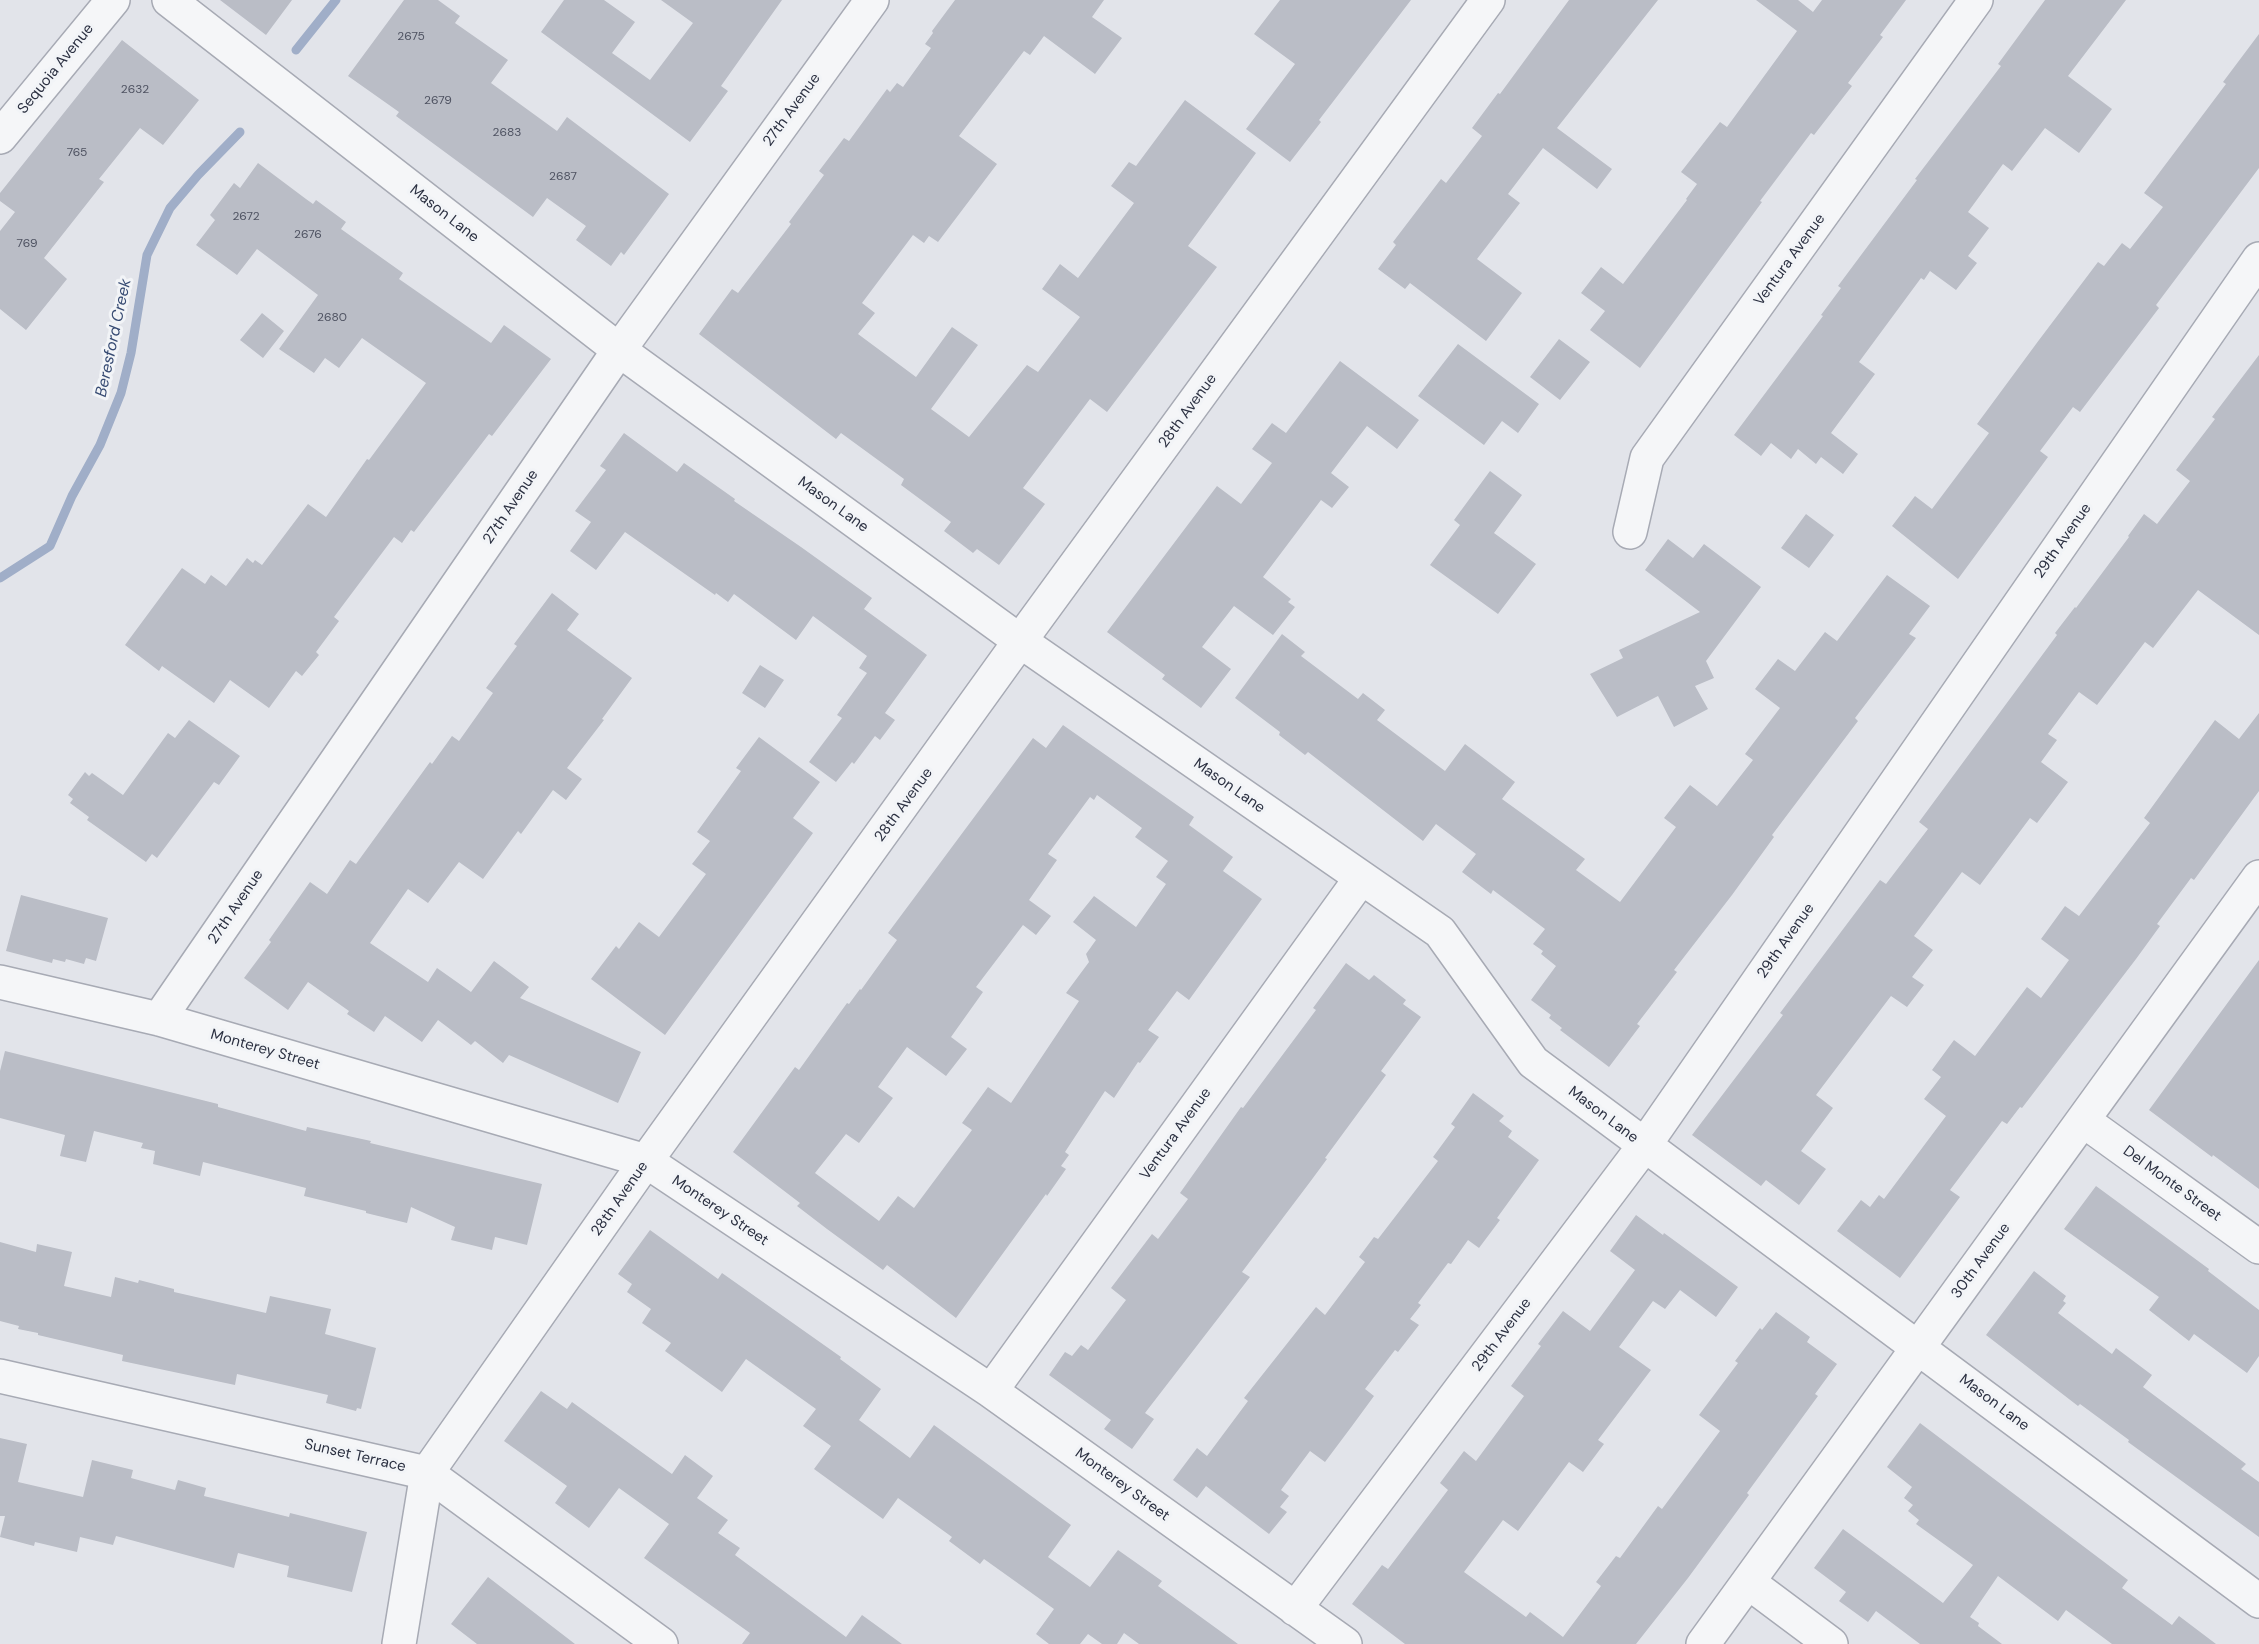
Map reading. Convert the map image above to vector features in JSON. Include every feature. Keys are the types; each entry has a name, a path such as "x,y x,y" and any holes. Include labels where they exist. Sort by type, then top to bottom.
{"street":[{"name":"Sequoia Avenue","path":"0,137 113,0"},
{"name":"Mason Lane","path":"169,0 619,350 1020,641 1440,932 1533,1062 2259,1601"},
{"name":"27th Avenue","path":"159,1019 619,350 872,0"},
{"name":"28th Avenue","path":"399,1644 427,1473 646,1161 1020,641 1488,0"},
{"name":"Ventura Avenue","path":"1630,532 1647,458 1976,0"},
{"name":"29th Avenue","path":"1295,1609 1644,1146 2259,259"},
{"name":"Ventura Avenue","path":"991,1391 1361,878"},
{"name":"30th Avenue","path":"1703,1644 2255,889"},
{"name":"Monterey Street","path":"0,982 159,1019 646,1161 991,1391 1344,1644"},
{"name":"Del Monte Street","path":"2084,1121 2259,1247"},
{"name":"Sunset Terrace","path":"0,1376 427,1473 661,1644"},
{"path":"1748,1582 1831,1644"}],"building":[{"path":"220,0 292,0 266,35"},
{"path":"404,0 438,0 460,16 455,23 508,60 491,83 557,131 567,117 669,194 624,255 621,252 611,266 576,240 586,226 547,198 533,217 396,116 399,112 348,76"},
{"path":"564,0 604,0 635,22 612,53 650,80 693,23 661,0 782,0 721,86 728,91 690,142 541,32"},
{"path":"955,0 1104,0 1092,17 1122,38 1095,74 1044,36 1030,55 1024,51 959,136 997,164 938,242 929,236 924,243 913,235 862,303 875,313 858,334 916,377 952,327 978,345 931,409 969,437 1027,365 1038,372 1080,317 1042,289 1060,264 1078,278 1134,203 1111,186 1129,162 1136,166 1185,100 1256,153 1188,246 1217,267 1107,412 1090,399 1023,488 1045,504 999,565 977,549 973,553 944,531 951,522 901,485 904,479 841,433 836,439 699,334 732,289 738,293 791,224 789,222 824,175 819,171 844,138 849,141 887,89 890,92 897,83 903,87 931,48 925,44"},
{"path":"1280,0 1411,0 1319,120 1321,122 1290,162 1246,129 1295,64 1254,34"},
{"path":"1569,0 1658,0 1557,128 1612,169 1597,189 1543,148 1508,194 1520,203 1477,259 1522,293 1486,341 1410,283 1405,289 1378,269 1396,245 1393,242 1441,179 1446,183 1482,136 1472,128"},
{"path":"1756,0 1798,0 1813,12 1822,0 1906,0 1880,35 1883,37 1848,83 1852,86 1814,135 1811,133 1640,368 1590,330 1605,311 1581,293 1601,267 1623,284 1697,184 1681,172 1720,122 1727,127 1797,31"},
{"path":"2045,0 2126,0 2068,76 2112,109 2079,153 2045,128 2012,171 2003,164 1968,212 1989,228 1968,256 1977,263 1956,290 1930,271 1924,280 1921,278 1859,362 1875,374 1831,433 1858,454 1843,474 1821,457 1816,464 1798,449 1791,459 1771,443 1761,456 1734,435 1823,316 1821,315 1841,288 1838,286 1917,180 1915,179 2001,66 1998,64"},
{"path":"2259,34 2259,168 2156,305 2159,308 2080,412 2073,407 2040,451 2048,457 1958,579 1892,526 1915,496 1932,509 1989,433 1977,424 2098,262 2104,266 2122,243 2130,249 2163,207 2144,193 2226,84 2223,82"},
{"path":"122,40 199,100 163,145 140,128 99,179 104,182 44,258 67,279 26,330 0,309 0,231 15,212 0,201 0,193"},
{"path":"258,163 313,204 316,200 346,222 341,229 403,273 399,279 491,343 504,325 551,359 492,436 489,434 414,532 411,530 402,543 394,537 334,617 339,621 316,652 319,655 302,676 296,671 269,708 230,680 214,703 162,666 159,671 125,645 182,568 205,584 211,575 226,586 247,558 253,563 255,560 262,565 308,504 326,517 367,459 369,460 426,383 362,338 339,368 325,358 314,373 279,349 318,295 257,249 237,275 196,245 215,220 210,215 234,183 240,188"},
{"path":"262,313 284,331 263,358 240,340"},
{"path":"1559,339 1590,362 1560,400 1530,377"},
{"path":"1458,344 1539,404 1518,433 1502,421 1484,445 1418,396"},
{"path":"2259,355 2259,635 2198,590 2153,648 2145,642 2097,705 2079,692 2048,734 2057,740 2041,762 2068,782 2037,823 2030,818 1980,885 1962,872 1914,936 1933,950 1912,977 1924,985 1907,1007 1891,996 1816,1095 1833,1108 1801,1151 1826,1169 1799,1205 1766,1180 1761,1186 1692,1135 1783,1015 1780,1013 1880,880 1886,884 1928,829 1919,822 2144,514 2157,524 2190,481 2176,470 2215,419 2212,417"},
{"path":"1340,361 1419,420 1397,449 1367,426 1331,473 1349,487 1332,508 1321,500 1263,577 1291,599 1288,602 1295,607 1273,635 1234,606 1202,647 1231,669 1201,708 1162,679 1165,675 1107,632 1217,486 1241,504 1272,463 1252,449 1272,423 1286,433"},
{"path":"624,433 677,472 684,463 872,598 864,609 927,655 885,713 895,720 880,740 875,736 854,764 852,762 836,782 809,762 842,718 837,715 867,673 859,668 867,656 813,616 796,640 734,594 728,602 716,593 715,595 625,532 596,570 570,551 591,522 575,511 606,470 600,466"},
{"path":"1490,471 1522,495 1494,533 1536,564 1498,614 1430,565 1460,525 1454,520"},
{"path":"1806,514 1834,535 1809,568 1781,548"},
{"path":"1668,539 1693,558 1704,544 1761,587 1706,661 1714,678 1695,686 1708,709 1674,727 1658,696 1617,717 1590,674 1623,658 1619,650 1700,612 1645,570"},
{"path":"1887,575 1930,606 1909,634 1916,638 1855,718 1858,721 1772,835 1774,837 1732,895 1674,970 1677,972 1637,1024 1640,1026 1609,1067 1560,1030 1562,1028 1549,1018 1551,1015 1531,1000 1556,966 1541,954 1543,951 1533,944 1545,929 1493,890 1491,894 1462,872 1476,854 1436,824 1423,841 1308,752 1305,755 1279,735 1280,732 1235,698 1282,634 1305,652 1301,656 1358,699 1363,693 1385,710 1377,720 1445,771 1465,744 1515,782 1502,799 1585,859 1576,870 1620,902 1676,827 1664,818 1690,785 1717,806 1753,760 1745,754 1780,708 1755,689 1778,659 1795,671 1825,632 1837,641"},
{"path":"552,593 579,614 567,630 632,678 602,719 604,720 567,768 582,779 566,800 553,790 521,834 518,831 483,879 459,862 428,903 408,889 370,943 428,982 437,968 471,992 494,961 529,987 520,998 641,1052 618,1103 509,1055 503,1063 475,1041 471,1045 438,1020 422,1042 385,1016 374,1032 347,1014 349,1011 308,982 288,1010 244,978 271,942 269,940 310,882 327,894 350,860 356,864 430,762 432,764 452,736 459,741 493,693 486,688 517,646 514,644"},
{"path":"760,665 784,680 765,708 742,693"},
{"path":"2259,713 2259,791 2194,880 2191,878 2157,924 2160,926 2136,959 2022,1108 2020,1107 2007,1124 2002,1121 1950,1190 1960,1197 1900,1278 1837,1231 1861,1200 1870,1207 1879,1195 1884,1199 1946,1116 1924,1099 1941,1077 1932,1070 1954,1040 1975,1056 2027,987 2041,998 2069,960 2041,939 2065,906 2079,916 2150,823 2144,818 2215,720 2239,739"},
{"path":"189,720 240,756 219,785 214,782 157,858 152,854 146,862 87,820 89,817 70,803 73,799 68,795 85,772 89,776 92,773 123,795 168,733 175,738"},
{"path":"1063,725 1194,817 1189,825 1233,857 1223,871 1262,899 1189,1000 1177,991 1148,1030 1159,1037 1140,1063 1138,1062 1114,1098 1105,1091 1065,1152 1069,1155 1061,1166 1066,1169 956,1318 887,1265 883,1270 827,1229 797,1206 800,1203 733,1152 795,1067 799,1070 847,1003 849,1004 861,990 897,940 888,933 1033,738 1046,748","holes":["1097,795 1142,828 1135,837 1168,861 1156,877 1166,884 1136,927 1094,896 1073,922 1096,940 1086,954 1089,962 1066,993 1079,1001 1011,1103 988,1087 962,1123 972,1130 914,1208 898,1196 879,1221 815,1173 846,1134 859,1143 893,1098 878,1087 907,1047 946,1076 967,1049 951,1037 983,992 976,987 1023,925 1036,935 1051,916 1029,900 1057,860 1048,854 1090,797 1094,800"]},
{"path":"759,737 820,782 793,818 813,833 665,1035 591,979 616,946 619,949 639,922 659,937 706,874 692,864 710,841 697,832 741,771 736,768"},
{"path":"21,895 108,918 96,961 86,958 84,964 66,959 65,962 53,959 52,963 6,951"},
{"path":"2259,960 2259,1189 2149,1110"},
{"path":"1346,963 1369,980 1374,975 1406,1000 1403,1004 1421,1017 1381,1071 1386,1075 1325,1158 1327,1159 1242,1272 1250,1277 1145,1413 1154,1419 1132,1449 1104,1429 1111,1420 1049,1375 1065,1352 1072,1356 1081,1345 1088,1350 1126,1300 1111,1288 1152,1234 1158,1239 1188,1199 1180,1193 1241,1107 1243,1108 1316,1010 1313,1008"},
{"path":"5,1051 218,1104 218,1107 306,1131 307,1127 371,1141 370,1143 542,1184 527,1245 495,1237 492,1250 451,1240 455,1227 411,1207 407,1223 304,1196 306,1188 203,1162 200,1176 153,1164 155,1151 141,1148 143,1143 94,1131 86,1162 60,1156 65,1135 0,1118 0,1071"},
{"path":"1473,1093 1504,1116 1499,1121 1512,1131 1508,1137 1539,1160 1497,1218 1500,1220 1479,1248 1468,1240 1418,1303 1421,1305 1410,1319 1419,1325 1398,1352 1395,1350 1365,1389 1374,1396 1325,1462 1310,1451 1281,1490 1289,1496 1280,1507 1287,1512 1269,1534 1206,1486 1197,1498 1173,1480 1197,1448 1207,1456 1248,1401 1244,1398 1316,1307 1325,1315 1365,1262 1359,1257 1374,1237 1378,1239 1438,1161 1433,1157 1455,1127 1451,1124"},
{"path":"2096,1186 2209,1269 2208,1271 2259,1310 2259,1356 2247,1373 2194,1334 2189,1341 2149,1310 2159,1297 2064,1229"},
{"path":"1636,1215 1738,1287 1716,1317 1680,1290 1665,1309 1653,1301 1619,1347 1651,1370 1598,1440 1604,1444 1583,1472 1569,1462 1518,1531 1503,1520 1464,1572 1526,1617 1530,1612 1563,1637 1601,1586 1596,1582 1616,1556 1620,1558 1658,1506 1662,1509 1720,1431 1699,1415 1738,1363 1735,1361 1760,1328 1762,1330 1776,1312 1810,1337 1807,1342 1837,1364 1815,1394 1818,1396 1747,1493 1749,1495 1636,1644 1405,1644 1352,1604 1382,1565 1388,1569 1448,1490 1440,1483 1464,1451 1476,1461 1524,1396 1511,1386 1541,1346 1538,1344 1563,1311 1590,1331 1635,1270 1610,1251"},
{"path":"650,1230 718,1279 722,1273 841,1357 840,1359 881,1389 859,1420 910,1458 934,1425 1071,1525 1048,1557 1090,1587 1118,1550 1162,1581 1158,1586 1238,1644 1139,1644 1124,1633 1117,1644 1102,1644 1088,1634 1080,1644 1049,1644 1036,1634 1054,1609 984,1559 980,1564 949,1541 952,1537 898,1498 883,1519 814,1469 831,1446 803,1426 816,1409 746,1359 722,1392 665,1351 671,1343 642,1323 651,1309 627,1292 632,1284 618,1274"},
{"path":"0,1242 36,1252 37,1244 72,1252 64,1286 111,1297 115,1277 138,1283 139,1280 174,1289 174,1292 266,1313 270,1296 331,1309 325,1334 376,1348 361,1409 357,1408 356,1411 326,1403 328,1395 237,1374 235,1385 122,1361 123,1355 38,1335 38,1333 18,1329 19,1326 0,1321"},
{"path":"2034,1271 2066,1296 2063,1301 2066,1303 2058,1313 2112,1354 2116,1348 2152,1375 2143,1387 2246,1464 2241,1469 2259,1482 2259,1537 2128,1442 2129,1440 2080,1404 2078,1406 1986,1335"},
{"path":"541,1391 567,1409 572,1402 672,1474 685,1455 713,1476 697,1498 728,1520 718,1533 740,1548 735,1555 846,1637 862,1615 902,1644 742,1644 750,1633 644,1558 669,1524 619,1488 589,1528 555,1503 567,1486 504,1441"},
{"path":"1920,1423 2128,1580 2122,1588 2172,1625 2179,1616 2216,1644 2112,1644 2066,1610 2058,1621 1998,1576 1970,1617 2002,1644 1920,1644 1876,1611 1868,1622 1839,1601 1846,1592 1814,1568 1843,1529 1943,1603 1973,1565 1916,1524 1919,1520 1908,1511 1913,1505 1904,1498 1912,1487 1887,1467"},
{"path":"0,1438 27,1444 18,1482 83,1497 92,1460 133,1470 131,1478 175,1490 178,1480 206,1488 204,1496 289,1517 290,1513 367,1532 352,1592 287,1577 289,1566 238,1553 234,1568 116,1536 113,1545 80,1537 77,1552 35,1542 34,1546 0,1537 5,1516 0,1516"},
{"path":"488,1577 575,1644 477,1644 451,1624"}],"waterway":[{"name":"Beresford Creek","path":"296,50 336,0"},
{"name":"Beresford Creek","path":"0,578 50,546 72,496 100,445 121,393 131,353 147,255 170,208 240,132"}]}
